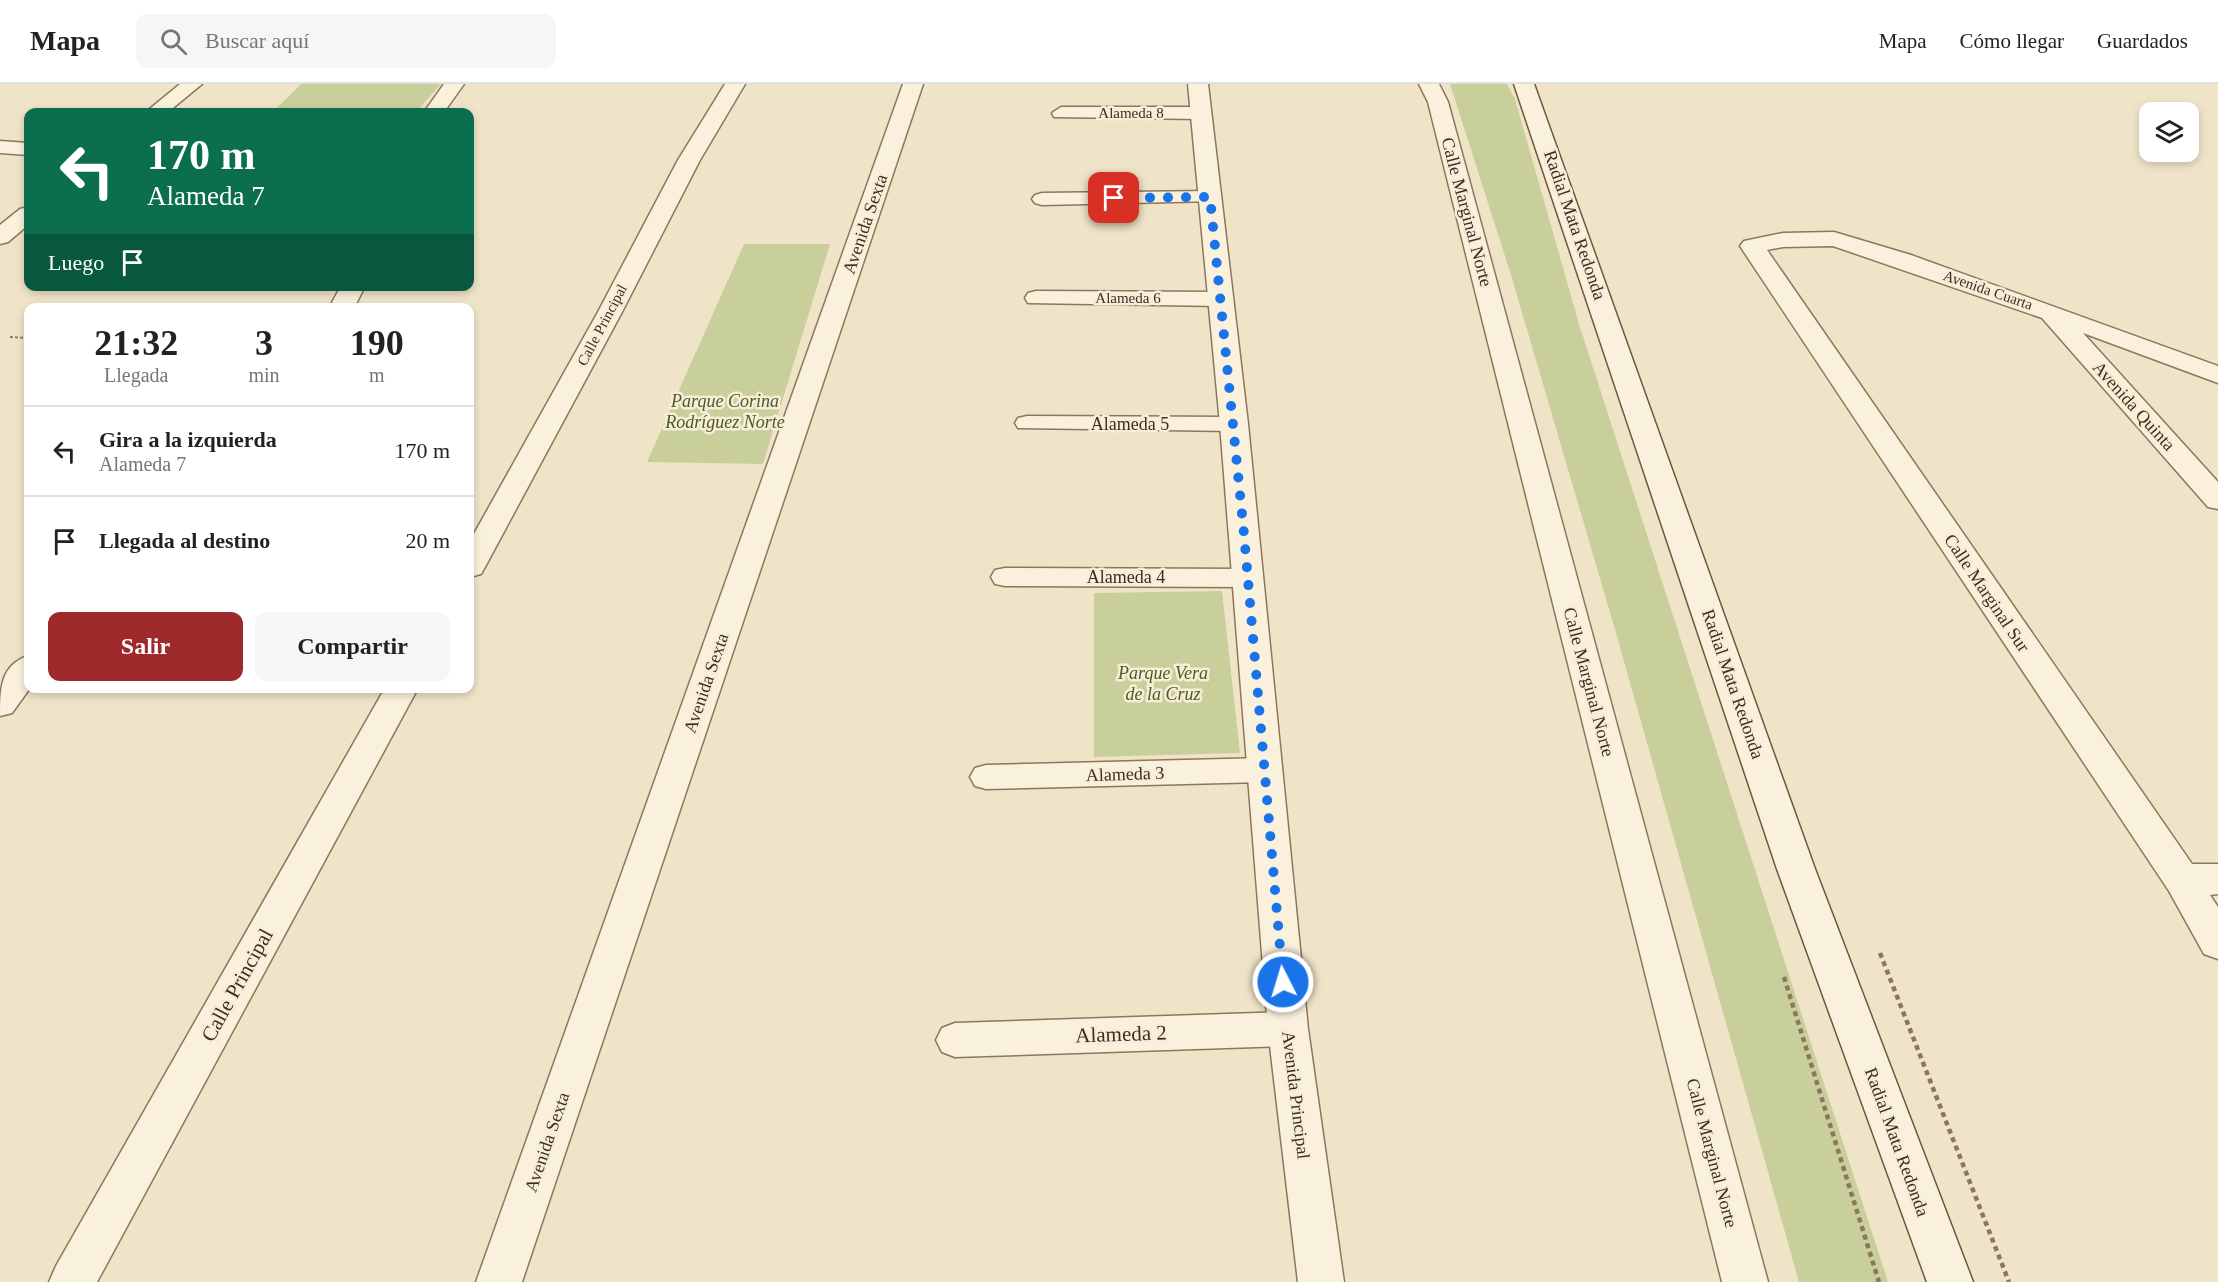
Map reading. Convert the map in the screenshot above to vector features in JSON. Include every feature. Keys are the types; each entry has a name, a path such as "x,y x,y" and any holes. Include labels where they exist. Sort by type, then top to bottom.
{"street":[{"path":"161,108 192,84"},
{"path":"437,108 454,84"},
{"name":"Calle Principal","path":"474,560 610,312 690,160 735,84"},
{"name":"Avenida Sexta","path":"499,1282 913,84"},
{"name":"Calle Marginal Norte","path":"1430,84 1438,102 1745,1282"},
{"name":"Radial Mata Redonda","path":"1524,84 1796,869 1950,1282"},
{"name":"Avenida Principal","path":"1200,99 1234,424 1288,1029 1321,1282"},
{"path":"0,147 24,148"},
{"path":"0,237 24,217"},
{"name":"Avenida Cuarta","path":"1752,246 1783,240 1834,239 1903,260 2050,312 2218,375"},
{"name":"Calle Marginal Sur","path":"1752,246 2200,879 2218,942"},
{"name":"Avenida Quinta","path":"2050,312 2218,500"},
{"path":"0,704 24,673"},
{"name":"Calle Principal","path":"72,1282 399,693"}],"lane":[{"name":"Alameda 8","path":"1061,113 1200,99"},
{"path":"1042,200 1210,197"},
{"name":"Alameda 6","path":"1036,298 1221,299"},
{"name":"Alameda 5","path":"1027,423 1234,424"},
{"name":"Alameda 4","path":"1005,577 1248,578"},
{"name":"Alameda 3","path":"986,777 1265,770"},
{"name":"Alameda 2","path":"955,1040 1288,1029"}],"path":[{"path":"10,338 24,338"}],"green space":[{"path":"301,84 441,84 420,108 277,108"},
{"path":"1450,84 1507,84 1515,99 1579,324 1888,1282 1799,1282 1616,633 1511,275"},
{"name":"Parque Corina Rodríguez Norte","path":"744,244 830,244 763,464 647,462"},
{"name":"Parque Vera de la Cruz","path":"1222,591 1240,753 1094,757 1094,593"}],"route":[{"path":"1114,198 1210,197 1234,424 1283,982"}]}
